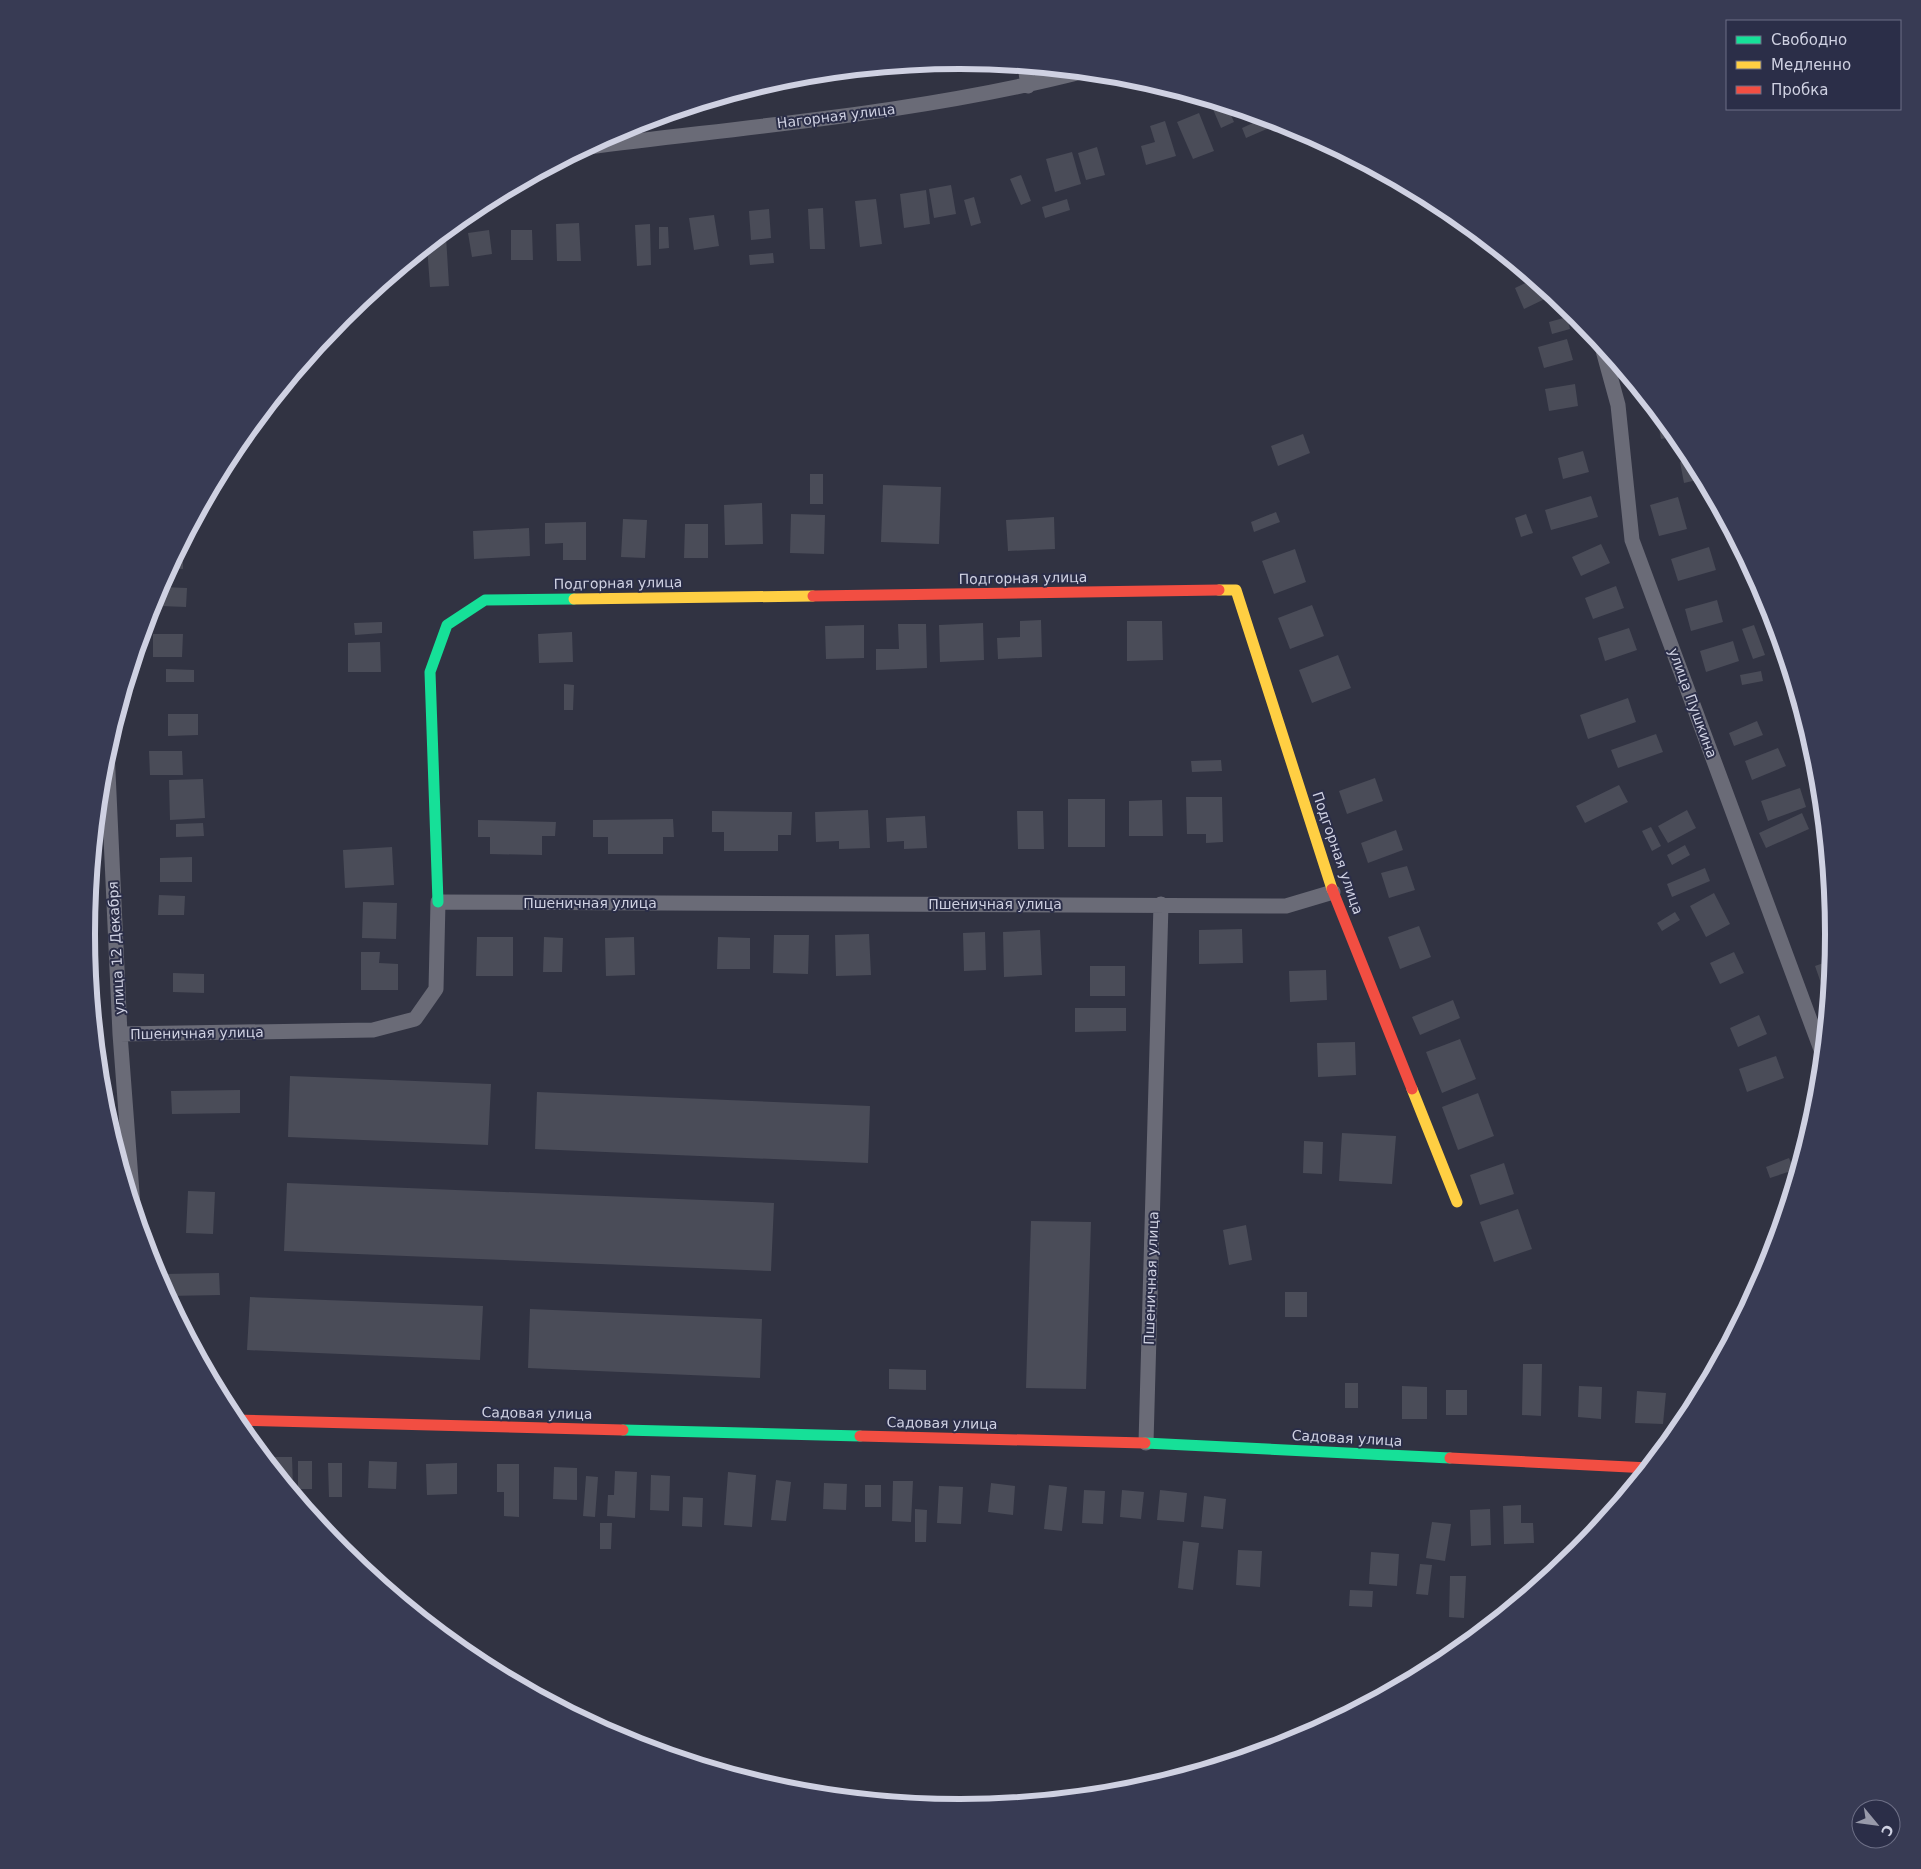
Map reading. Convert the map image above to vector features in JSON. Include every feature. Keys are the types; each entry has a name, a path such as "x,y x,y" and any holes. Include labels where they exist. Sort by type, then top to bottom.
{"street":[{"path":"1026,72 1028,86"},
{"name":"Нагорная улица","path":"617,141 896,108 1028,86 1068,75"},
{"name":"улица Пушкина","path":"1604,356 1618,405 1632,540 1819,1045"},
{"name":"Подгорная улица","path":"438,902 430,672 447,625 486,600 1236,590 1333,892 1457,1202"},
{"name":"улица 12 Декабря","path":"108,782 120,1034 131,1182"},
{"name":"Пшеничная улица","path":"120,1034 373,1030 415,1019 436,989 438,902 1286,906 1333,892"},
{"name":"Пшеничная улица","path":"1146,1442 1161,904"},
{"name":"Садовая улица","path":"245,1420 1146,1442 1642,1468"}],"building":[{"path":"1212,106 1230,112 1234,122 1221,128"},
{"path":"1199,113 1214,151 1193,159 1177,122"},
{"path":"1165,121 1176,156 1146,165 1141,146 1155,142 1150,126"},
{"path":"1256,122 1269,128 1246,138 1242,128"},
{"path":"1097,147 1105,175 1086,180 1078,153"},
{"path":"1072,152 1081,184 1055,192 1046,159"},
{"path":"1021,175 1031,201 1021,205 1010,179"},
{"path":"951,185 956,214 934,218 929,189"},
{"path":"926,190 930,224 904,228 900,194"},
{"path":"974,197 981,223 971,226 964,200"},
{"path":"876,199 882,244 860,247 855,201"},
{"path":"1067,199 1070,210 1045,218 1042,207"},
{"path":"823,208 825,249 810,249 808,209"},
{"path":"769,209 771,238 751,240 749,211"},
{"path":"714,215 719,246 694,250 689,218"},
{"path":"579,223 581,261 557,261 556,224"},
{"path":"650,224 651,265 637,266 635,225"},
{"path":"659,227 668,227 669,248 659,249"},
{"path":"489,230 492,254 472,257 468,233"},
{"path":"511,230 532,230 533,260 511,260"},
{"path":"446,239 449,286 430,287 427,253"},
{"path":"773,253 774,263 750,265 749,255"},
{"path":"1528,282 1547,298 1524,309 1515,288"},
{"path":"1567,317 1570,329 1552,334 1549,322"},
{"path":"1567,339 1573,360 1544,368 1538,347"},
{"path":"1575,384 1578,406 1549,411 1545,389"},
{"path":"1644,404 1649,410 1645,411"},
{"path":"1658,423 1668,438 1661,439"},
{"path":"1303,434 1310,453 1278,466 1271,446"},
{"path":"1583,451 1589,472 1563,479 1558,458"},
{"path":"1684,461 1696,480 1684,483 1680,462"},
{"path":"810,474 823,474 823,504 810,504"},
{"path":"883,485 941,487 939,544 881,542"},
{"path":"1591,496 1598,517 1551,530 1545,510"},
{"path":"1678,497 1687,529 1659,536 1650,505"},
{"path":"762,503 763,544 725,545 724,505"},
{"path":"1276,512 1280,522 1254,532 1251,522"},
{"path":"791,514 825,515 824,554 790,553"},
{"path":"1526,514 1533,533 1521,537 1515,518"},
{"path":"1054,517 1055,549 1008,551 1006,520"},
{"path":"623,519 647,520 645,558 621,557"},
{"path":"586,522 586,560 563,560 563,543 545,544 545,523"},
{"path":"685,524 708,524 708,558 684,558"},
{"path":"529,528 530,556 474,559 473,531"},
{"path":"1601,544 1610,563 1581,576 1572,557"},
{"path":"1709,547 1716,570 1678,581 1671,559"},
{"path":"1295,549 1306,582 1274,594 1262,561"},
{"path":"183,554 183,569 177,569"},
{"path":"1616,586 1624,608 1593,619 1585,598"},
{"path":"168,587 187,588 186,607 161,606"},
{"path":"1717,600 1723,622 1691,631 1685,609"},
{"path":"1312,605 1324,636 1290,649 1278,618"},
{"path":"1041,620 1042,657 998,659 997,638 1020,637 1020,621"},
{"path":"1127,621 1162,621 1163,660 1127,661"},
{"path":"382,622 382,633 355,635 354,623"},
{"path":"983,623 984,660 940,662 939,625"},
{"path":"898,624 926,624 927,668 876,670 876,649 899,649"},
{"path":"864,625 864,658 826,659 825,626"},
{"path":"1754,625 1765,655 1753,659 1742,629"},
{"path":"1629,628 1637,650 1605,661 1598,638"},
{"path":"572,632 573,662 539,663 538,634"},
{"path":"153,634 183,634 182,657 153,657"},
{"path":"1733,641 1739,661 1706,672 1700,651"},
{"path":"380,642 381,672 348,672 348,643"},
{"path":"1338,655 1351,688 1312,703 1299,670"},
{"path":"166,669 194,670 194,682 166,682"},
{"path":"1761,671 1763,681 1742,685 1740,675"},
{"path":"564,684 574,685 573,710 564,710"},
{"path":"1628,698 1636,722 1588,739 1580,715"},
{"path":"168,714 198,714 198,735 168,736"},
{"path":"1757,721 1763,735 1734,746 1729,733"},
{"path":"1656,734 1663,752 1618,768 1611,750"},
{"path":"1778,748 1786,766 1752,780 1745,761"},
{"path":"149,751 182,751 183,775 150,775"},
{"path":"1221,760 1222,771 1192,772 1191,761"},
{"path":"1375,778 1383,801 1347,814 1339,791"},
{"path":"203,779 205,818 170,820 169,780"},
{"path":"1619,785 1628,802 1585,823 1576,806"},
{"path":"1800,788 1806,807 1768,821 1761,801"},
{"path":"1186,797 1222,797 1223,842 1206,843 1206,834 1187,834"},
{"path":"1068,799 1105,799 1105,847 1068,847"},
{"path":"1162,800 1163,836 1129,836 1129,801"},
{"path":"868,810 870,848 839,849 839,841 816,842 815,812"},
{"path":"1687,810 1696,828 1668,843 1658,826"},
{"path":"712,811 792,812 791,835 778,835 778,851 724,851 724,832 712,832"},
{"path":"1017,811 1043,811 1044,849 1018,849"},
{"path":"1802,813 1809,829 1766,848 1759,833"},
{"path":"925,816 927,848 904,849 904,841 887,842 886,818"},
{"path":"673,819 674,837 663,837 663,854 608,854 608,837 593,837 593,820"},
{"path":"478,820 556,822 555,836 542,836 542,855 490,854 490,837 478,837"},
{"path":"203,823 204,836 176,837 176,824"},
{"path":"1651,827 1661,846 1652,851 1642,831"},
{"path":"1396,830 1403,850 1368,863 1361,843"},
{"path":"1685,845 1690,855 1672,865 1667,855"},
{"path":"392,847 394,885 345,888 343,850"},
{"path":"192,857 192,882 160,882 160,858"},
{"path":"1407,866 1415,890 1389,898 1381,873"},
{"path":"1705,868 1710,881 1672,897 1667,884"},
{"path":"1714,893 1730,924 1706,937 1690,906"},
{"path":"159,895 185,896 184,915 158,915"},
{"path":"363,902 397,903 396,939 362,938"},
{"path":"1675,912 1680,920 1662,931 1657,923"},
{"path":"1419,926 1431,957 1400,969 1388,937"},
{"path":"1242,929 1243,963 1199,964 1199,930"},
{"path":"1040,930 1042,975 1004,977 1003,932"},
{"path":"985,932 986,970 964,971 963,933"},
{"path":"869,934 871,975 836,976 835,935"},
{"path":"774,935 809,935 808,974 773,973"},
{"path":"477,937 513,937 513,976 476,976"},
{"path":"544,937 563,938 562,972 543,972"},
{"path":"634,937 635,975 606,976 605,938"},
{"path":"718,937 750,938 750,969 717,969"},
{"path":"361,952 380,952 379,963 398,964 398,990 361,990"},
{"path":"1734,952 1744,973 1720,984 1710,963"},
{"path":"1825,962 1824,985 1822,986 1815,966"},
{"path":"1090,966 1125,966 1125,996 1090,996"},
{"path":"1326,970 1327,1000 1290,1002 1289,971"},
{"path":"173,973 204,974 204,993 173,992"},
{"path":"1453,1000 1460,1018 1420,1035 1412,1017"},
{"path":"1075,1008 1126,1008 1126,1031 1075,1032"},
{"path":"1759,1015 1767,1034 1738,1047 1730,1028"},
{"path":"1460,1039 1476,1079 1442,1093 1426,1052"},
{"path":"1355,1042 1356,1075 1318,1077 1317,1043"},
{"path":"1776,1056 1784,1078 1747,1092 1739,1069"},
{"path":"290,1076 491,1084 488,1145 288,1137"},
{"path":"240,1090 240,1113 172,1114 171,1091"},
{"path":"537,1092 870,1106 868,1163 535,1149"},
{"path":"1478,1093 1494,1136 1458,1150 1442,1107"},
{"path":"1342,1133 1396,1136 1392,1184 1339,1181"},
{"path":"1304,1141 1323,1142 1322,1174 1303,1173"},
{"path":"1789,1158 1794,1169 1770,1178 1766,1167"},
{"path":"1504,1163 1514,1194 1480,1205 1470,1175"},
{"path":"287,1183 774,1203 771,1271 284,1251"},
{"path":"188,1191 215,1192 213,1234 186,1233"},
{"path":"1518,1209 1532,1249 1494,1262 1480,1222"},
{"path":"1031,1221 1091,1222 1086,1389 1026,1388"},
{"path":"1246,1225 1252,1260 1229,1265 1223,1230"},
{"path":"219,1273 220,1295 174,1296 165,1274"},
{"path":"1285,1292 1307,1292 1307,1317 1285,1317"},
{"path":"250,1297 483,1306 480,1360 247,1350"},
{"path":"530,1309 762,1319 760,1378 528,1368"},
{"path":"1523,1364 1542,1364 1541,1416 1522,1415"},
{"path":"889,1369 926,1370 926,1390 889,1389"},
{"path":"1345,1383 1358,1383 1358,1408 1345,1408"},
{"path":"1402,1386 1427,1387 1427,1419 1402,1419"},
{"path":"1579,1386 1602,1387 1601,1419 1578,1417"},
{"path":"1446,1390 1467,1390 1467,1415 1446,1415"},
{"path":"1637,1391 1666,1393 1663,1424 1635,1423"},
{"path":"292,1457 293,1485 274,1462 271,1458"},
{"path":"298,1461 312,1461 312,1489 298,1489"},
{"path":"369,1461 397,1462 396,1489 368,1488"},
{"path":"328,1463 342,1463 342,1497 329,1497"},
{"path":"457,1463 457,1494 427,1495 426,1464"},
{"path":"497,1464 519,1464 519,1517 504,1516 504,1492 497,1492"},
{"path":"554,1467 577,1468 577,1500 553,1499"},
{"path":"615,1471 637,1472 635,1518 607,1516 608,1495 614,1495"},
{"path":"728,1472 756,1475 752,1527 724,1525"},
{"path":"651,1475 670,1476 669,1511 650,1510"},
{"path":"586,1476 598,1477 595,1517 583,1516"},
{"path":"776,1480 791,1482 786,1521 771,1520"},
{"path":"893,1481 913,1481 911,1522 892,1521"},
{"path":"824,1483 847,1484 846,1510 823,1509"},
{"path":"991,1483 1015,1486 1013,1515 988,1512"},
{"path":"865,1485 881,1485 881,1507 865,1507"},
{"path":"1049,1485 1067,1487 1062,1531 1044,1529"},
{"path":"939,1486 963,1487 961,1524 937,1523"},
{"path":"1084,1490 1105,1491 1103,1524 1082,1523"},
{"path":"1122,1490 1144,1492 1141,1519 1120,1517"},
{"path":"1160,1490 1187,1493 1184,1522 1157,1520"},
{"path":"1204,1496 1226,1499 1223,1529 1201,1527"},
{"path":"683,1497 703,1498 702,1527 682,1526"},
{"path":"1521,1505 1521,1523 1533,1523 1534,1543 1504,1544 1503,1506"},
{"path":"915,1509 927,1510 926,1542 915,1542"},
{"path":"1490,1509 1491,1545 1471,1546 1470,1510"},
{"path":"1432,1522 1451,1524 1445,1561 1426,1558"},
{"path":"600,1523 612,1523 611,1549 600,1549"},
{"path":"1183,1541 1199,1543 1193,1590 1178,1588"},
{"path":"1238,1550 1262,1551 1260,1587 1236,1585"},
{"path":"1371,1552 1399,1554 1397,1586 1369,1584"},
{"path":"1420,1564 1432,1565 1428,1595 1416,1594"},
{"path":"1450,1576 1466,1576 1464,1618 1449,1617"},
{"path":"1350,1590 1373,1591 1372,1607 1349,1606"}],"traffic: fast":[{"path":"438,902 430,672 447,625 485,600 574,599"},
{"path":"623,1430 860,1436"},
{"path":"1145,1443 1450,1458"}],"traffic: slow":[{"path":"1219,590 1236,590 1332,889"},
{"path":"574,599 813,596"},
{"path":"1412,1089 1457,1202"}],"traffic: jam":[{"path":"813,596 1219,590"},
{"path":"1332,889 1412,1089"},
{"path":"245,1420 623,1430"},
{"path":"860,1436 1145,1443"},
{"path":"1450,1458 1642,1468"}]}
